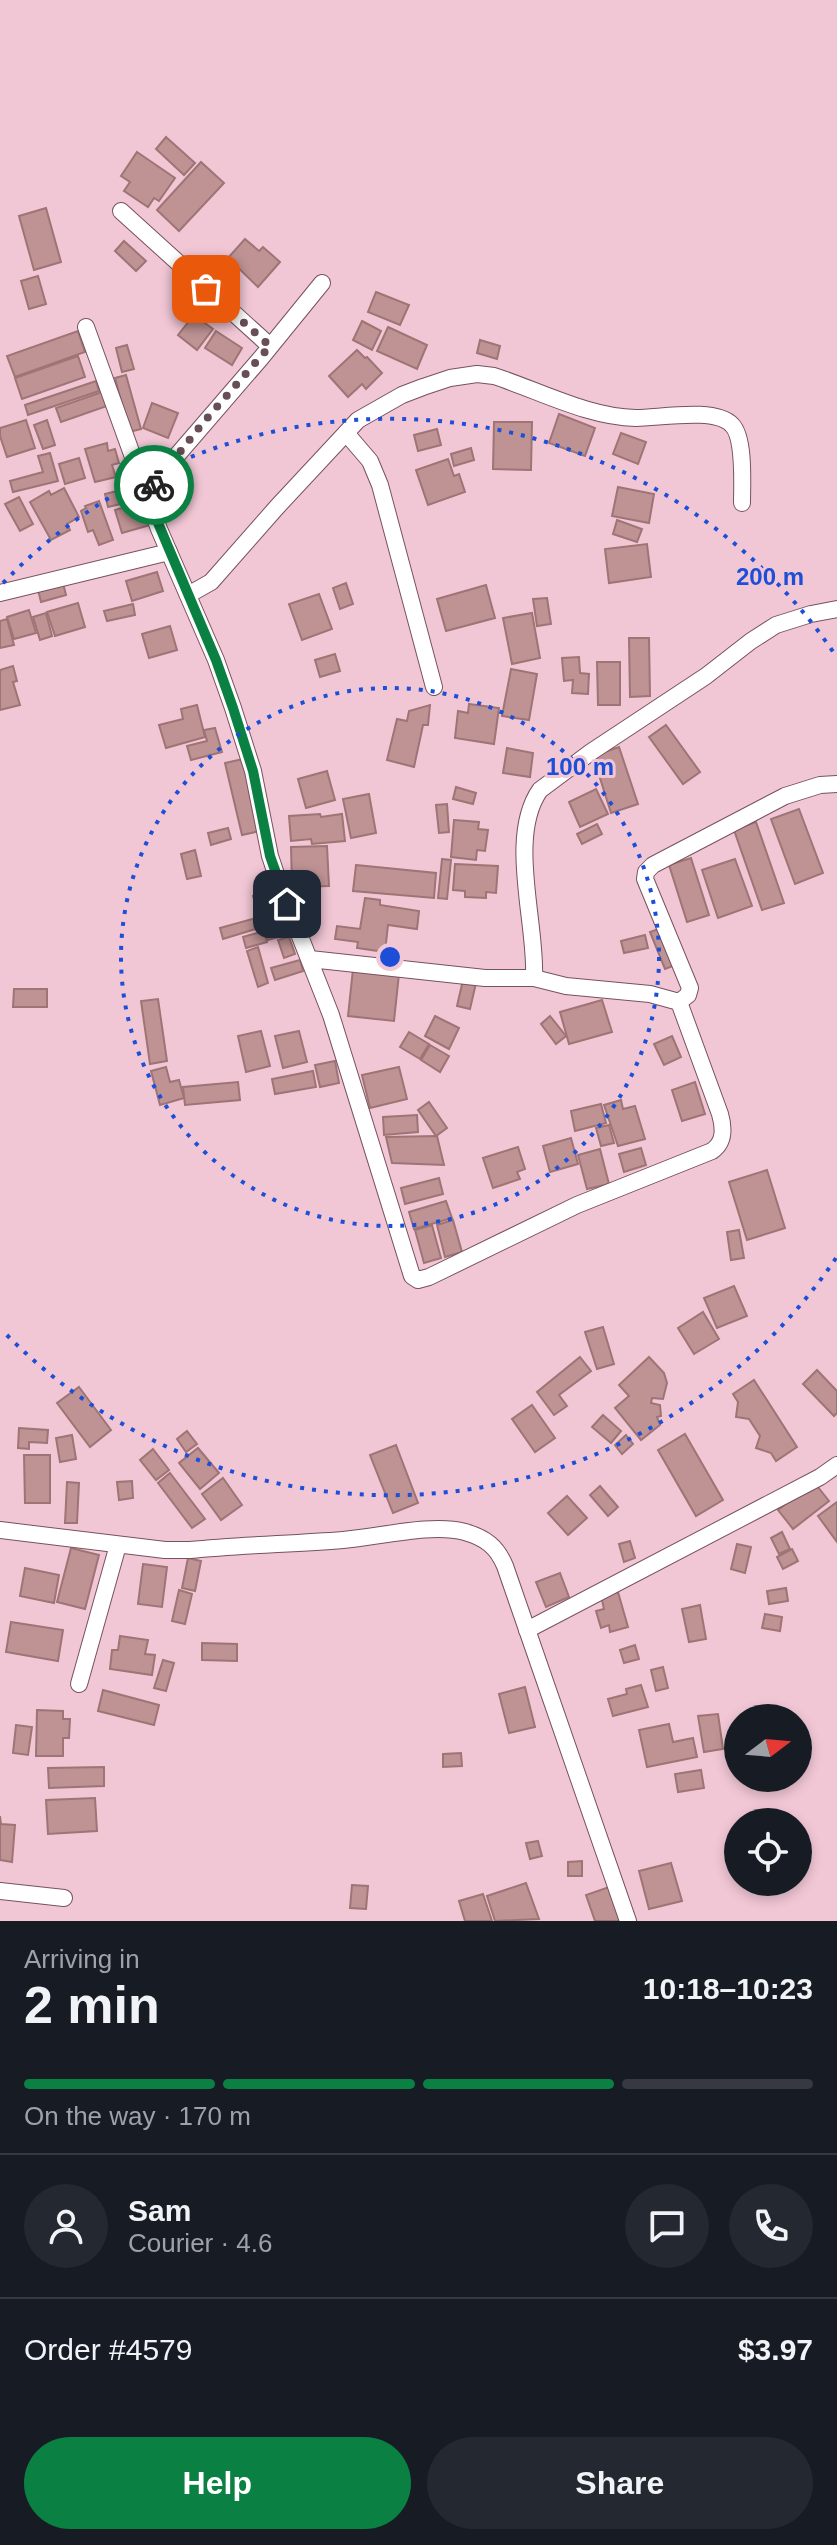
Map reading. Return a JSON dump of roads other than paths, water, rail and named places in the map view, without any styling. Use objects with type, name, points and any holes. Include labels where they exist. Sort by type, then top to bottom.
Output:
[{"type":"street","points":[[121,211],[270,346]]},
{"type":"street","points":[[147,497],[173,460],[322,283]]},
{"type":"street","points":[[86,327],[147,497],[233,708],[253,771],[270,856],[340,1042],[412,1276],[418,1280],[429,1277],[577,1205],[717,1147],[723,1135],[720,1114],[679,1002]]},
{"type":"street","points":[[188,595],[211,582],[358,420],[423,387],[450,378],[477,374],[494,376],[604,414],[631,418],[713,416],[727,421],[735,427],[739,439],[742,503]]},
{"type":"street","points":[[346,433],[370,461],[380,485],[434,687]]},
{"type":"street","points":[[0,593],[169,552]]},
{"type":"street","points":[[534,978],[534,950],[524,864],[530,814],[540,790],[776,625],[837,609]]},
{"type":"street","points":[[679,1002],[688,995],[690,988],[645,879],[646,872],[653,865],[785,796],[820,785],[837,784]]},
{"type":"street","points":[[310,959],[485,978],[534,978],[566,986],[650,994],[679,1002]]},
{"type":"street","points":[[527,1630],[820,1477],[837,1465]]},
{"type":"street","points":[[0,1530],[118,1545],[190,1550],[343,1540],[434,1530],[463,1531],[483,1539],[499,1552],[628,1921]]},
{"type":"street","points":[[79,1684],[118,1545]]},
{"type":"street","points":[[0,1891],[64,1898]]}]
